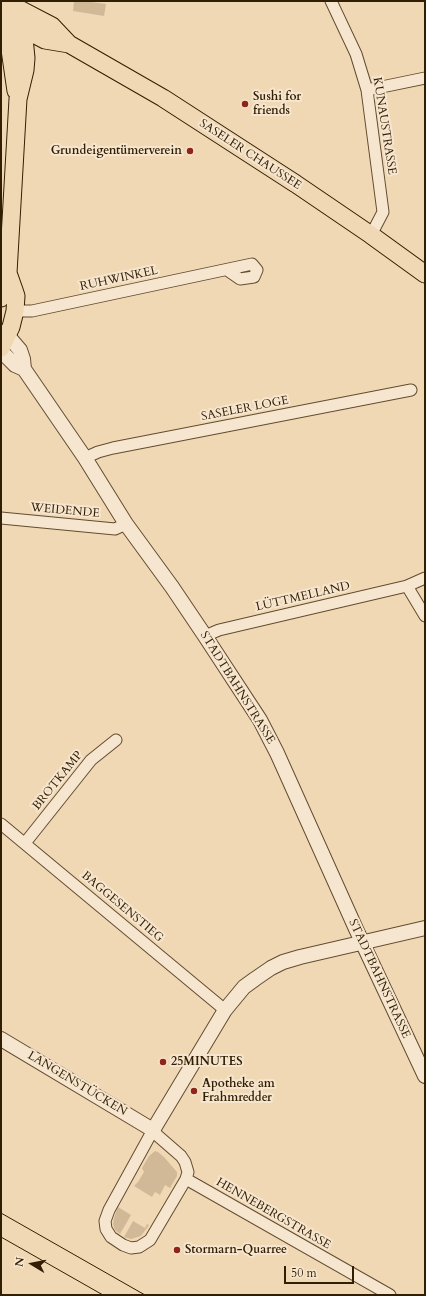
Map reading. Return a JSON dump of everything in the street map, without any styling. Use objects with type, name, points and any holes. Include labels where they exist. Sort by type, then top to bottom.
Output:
[{"type":"main road","name":"STADTBAHNSTRASSE","points":[[4,1],[3,18],[18,99]]},
{"type":"main road","name":"SASELER CHAUSSEE","points":[[4,1],[52,26],[69,44],[162,98],[300,187],[425,274]]},
{"type":"main road","name":"SASELER CHAUSSEE","points":[[3,18],[45,40],[69,44]]},
{"type":"main road","name":"STADTBAHNSTRASSE","points":[[3,342],[15,312],[16,296],[8,273],[6,226],[18,99],[26,58],[23,28]]},
{"type":"main road","name":"STADTBAHNSTRASSE","points":[[1,298],[8,273]]},
{"type":"street","name":"KUNAUSTRASSE","points":[[331,1],[356,54],[367,90],[383,212],[371,235]]},
{"type":"street","points":[[367,90],[425,78]]},
{"type":"street","name":"RUHWINKEL","points":[[15,312],[32,311],[227,270]]},
{"type":"street","name":"STADTBAHNSTRASSE","points":[[3,342],[20,350],[24,370],[85,458],[126,524],[172,587],[260,720],[277,753],[362,942],[425,1076]]},
{"type":"street","name":"SASELER LOGE","points":[[85,458],[98,452],[113,448],[411,390]]},
{"type":"street","name":"WEIDENDE","points":[[1,518],[115,529],[126,524]]},
{"type":"street","name":"LÜTTMELLAND","points":[[205,636],[219,630],[407,586],[425,578]]},
{"type":"street","points":[[407,586],[425,616]]},
{"type":"street","name":"BROTKAMP","points":[[25,843],[91,760],[116,740]]},
{"type":"street","name":"BAGGESENSTIEG","points":[[1,824],[225,1010]]},
{"type":"street","points":[[153,1130],[181,1156],[188,1172],[186,1179],[150,1240],[135,1248],[128,1247],[115,1240],[108,1233],[105,1225],[106,1216],[153,1130],[225,1010],[244,987],[271,968],[283,962],[425,928]]},
{"type":"street","name":"LANGENSTÜCKEN","points":[[1,1039],[153,1130]]},
{"type":"street","name":"HENNEBERGSTRASSE","points":[[186,1179],[390,1295]]},
{"type":"shaded area","points":[[74,1],[106,4],[104,16],[73,11]]},
{"type":"shaded area","points":[[155,1151],[164,1157],[177,1172],[177,1176],[170,1188],[165,1185],[160,1195],[155,1192],[152,1197],[134,1186],[144,1172],[142,1168],[149,1156]]},
{"type":"shaded area","points":[[118,1207],[131,1215],[120,1234],[115,1230],[113,1224]]},
{"type":"shaded area","points":[[133,1221],[145,1228],[147,1224],[149,1225],[141,1236],[131,1239],[124,1237]]},
{"type":"tram line","points":[[1,1213],[145,1295]]},
{"type":"tram line","points":[[1,1237],[103,1295]]},
{"type":"place","name":"Sushi for friends","points":[[245,104]]},
{"type":"place","name":"Grundeigentümerverein","points":[[190,151]]},
{"type":"place","name":"25MINUTES","points":[[163,1062]]},
{"type":"place","name":"Apotheke am Frahmredder","points":[[194,1091]]},
{"type":"place","name":"Stormarn-Quarree","points":[[177,1250]]}]
